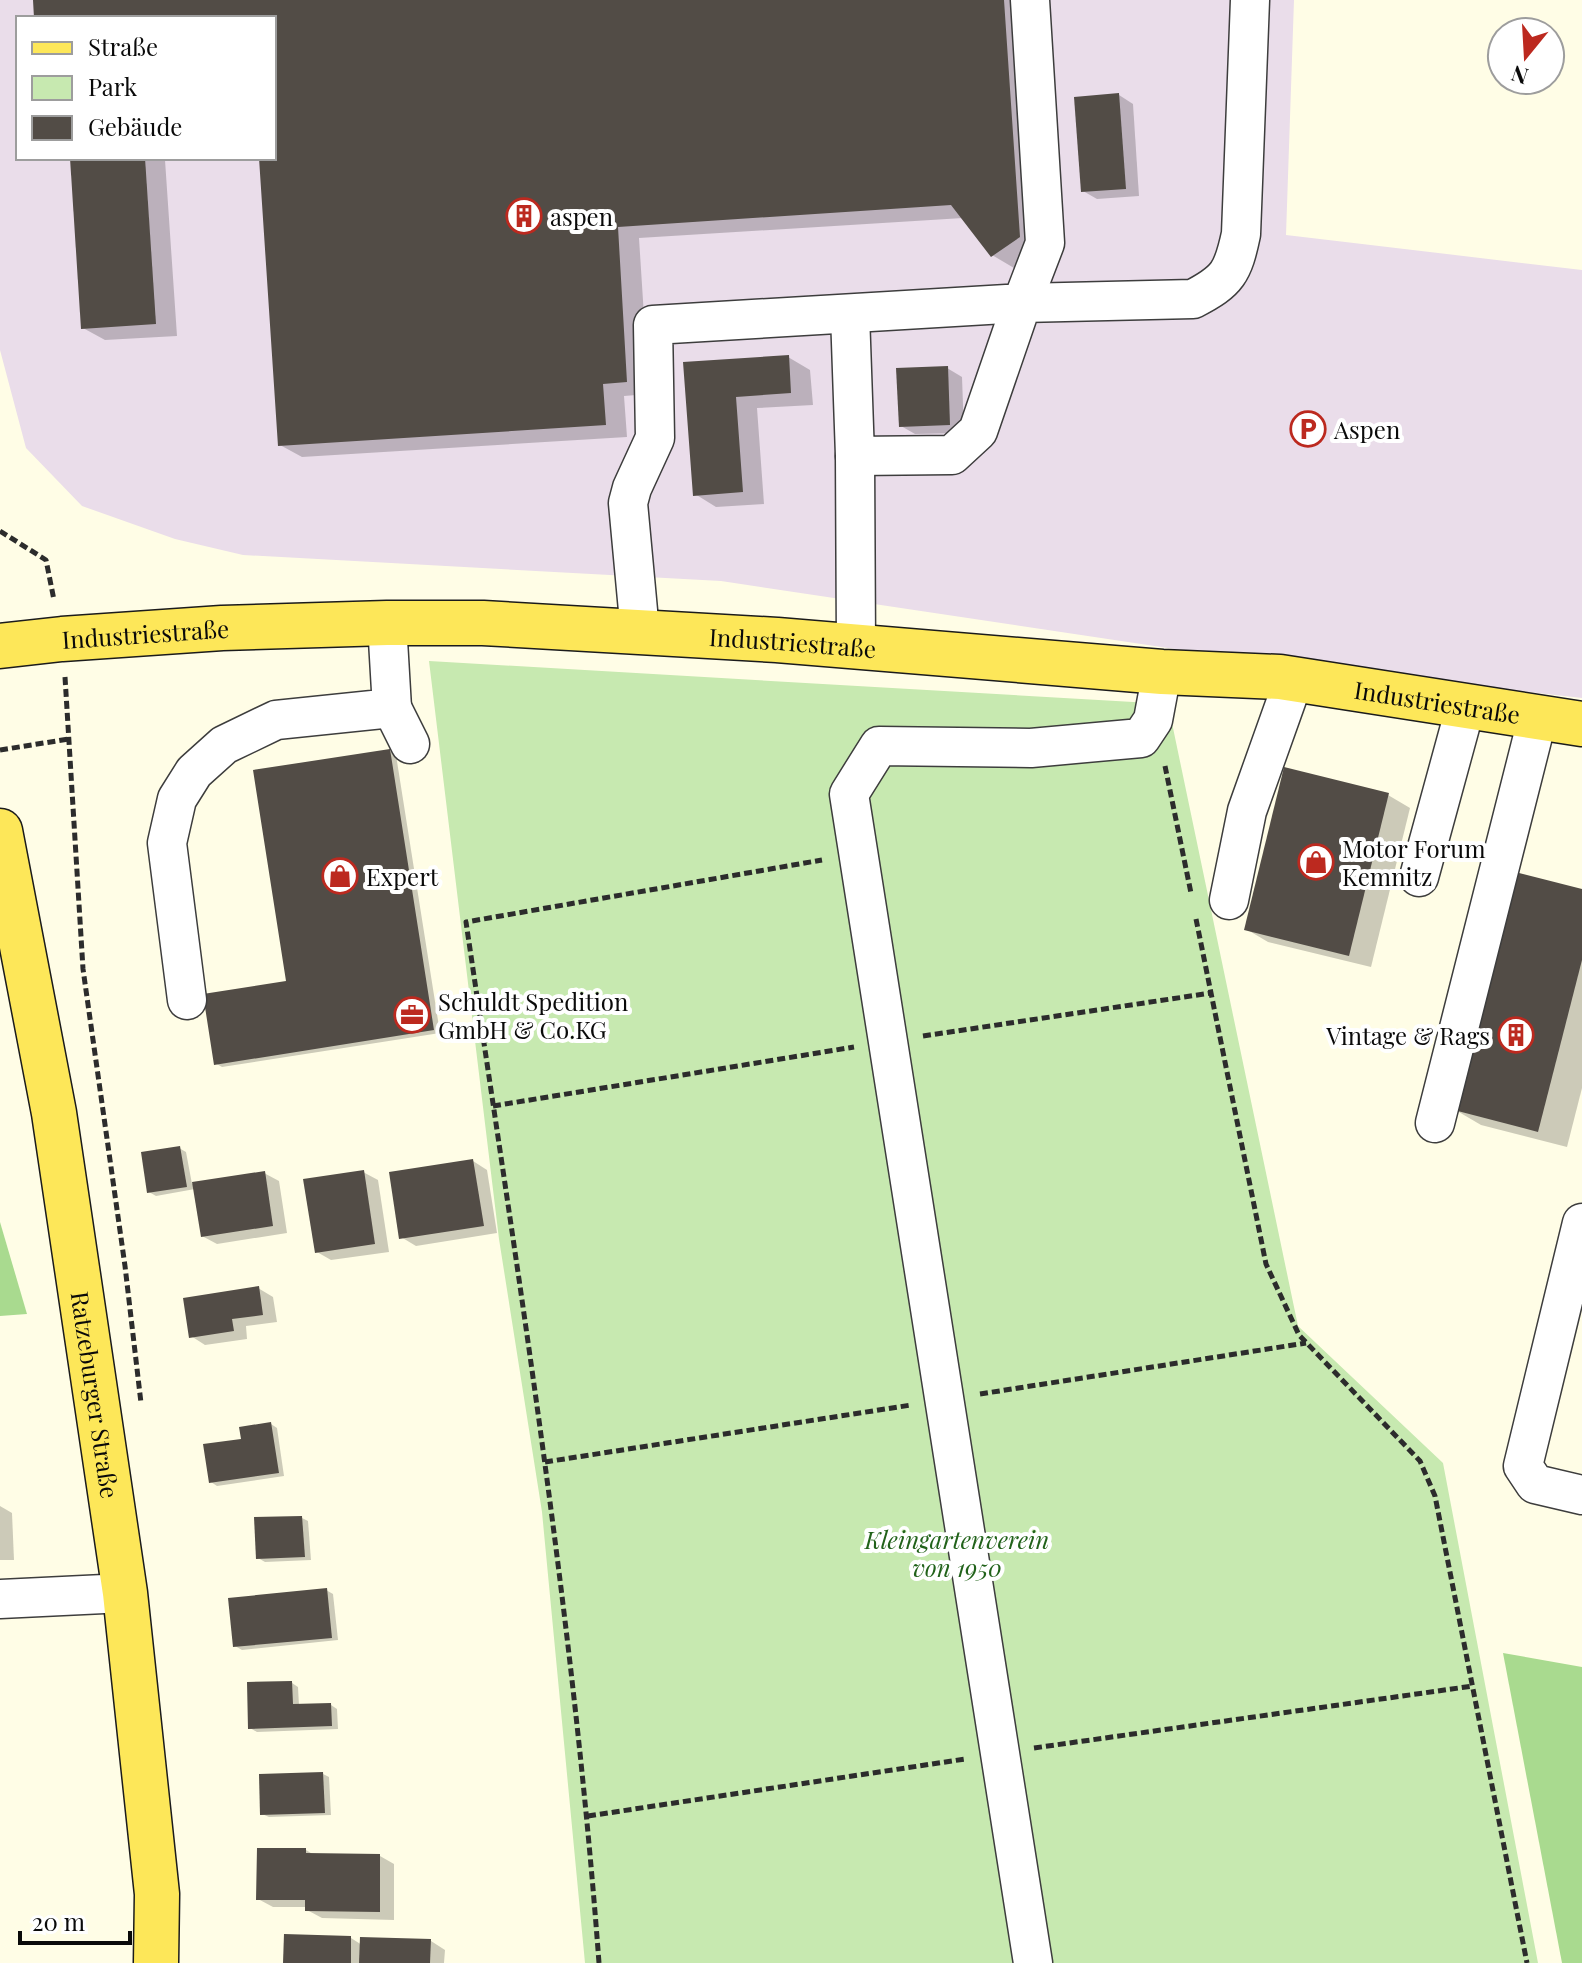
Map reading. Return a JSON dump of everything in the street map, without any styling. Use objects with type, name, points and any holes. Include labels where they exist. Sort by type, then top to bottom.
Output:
[{"type":"main road","name":"Industriestraße","points":[[0,646],[222,628],[483,623],[856,646],[1162,672],[1294,679],[1582,724]]},
{"type":"main road","name":"Ratzeburger Straße","points":[[0,831],[54,1113],[125,1593],[157,1894],[156,1963]]},
{"type":"street","points":[[855,456],[952,455],[978,431],[1045,243],[1030,0]]},
{"type":"street","points":[[640,632],[628,503],[655,438],[653,325],[1022,303],[1193,299],[1219,286],[1235,263],[1241,234],[1250,0]]},
{"type":"street","points":[[850,314],[855,456],[856,646]]},
{"type":"street","points":[[387,623],[392,708],[410,744]]},
{"type":"street","points":[[1033,1963],[849,794],[879,746],[1031,748],[1141,738],[1153,720],[1162,672]]},
{"type":"street","points":[[1211,901],[1294,679]]},
{"type":"street","points":[[1419,877],[1466,705]]},
{"type":"street","points":[[187,1000],[167,843],[177,799],[194,772],[224,745],[276,720],[392,708]]},
{"type":"street","points":[[1435,1123],[1538,716]]},
{"type":"street","points":[[1582,1223],[1523,1466],[1535,1484],[1582,1495]]},
{"type":"street","points":[[0,1599],[125,1593]]},
{"type":"path","points":[[0,531],[46,560],[62,639],[83,969],[125,1266],[141,1405]]},
{"type":"path","points":[[1146,730],[1164,763],[1211,901]]},
{"type":"path","points":[[0,750],[69,739]]},
{"type":"path","points":[[599,1963],[589,1826],[557,1549],[466,922],[859,854]]},
{"type":"path","points":[[1196,916],[1266,1264],[1299,1335],[1420,1461],[1435,1496],[1527,1963]]},
{"type":"shaded area","points":[[0,0],[1294,0],[1286,235],[1582,270],[1582,698],[1268,663],[721,581],[243,555],[175,539],[82,506],[26,448],[0,350]]},
{"type":"green space","name":"Kleingartenverein von 1950","points":[[429,661],[1168,704],[1298,1326],[1443,1463],[1538,1963],[585,1963],[542,1512],[499,1239]]},
{"type":"green space","points":[[0,1222],[27,1314],[0,1316]]},
{"type":"green space","points":[[1503,1653],[1582,1667],[1582,1963],[1562,1963]]},
{"type":"building","name":"aspen","points":[[33,0],[1004,0],[1020,237],[991,257],[951,205],[618,227],[627,382],[603,384],[606,425],[278,446],[259,160],[276,160],[276,16],[34,16]]},
{"type":"building","points":[[1119,93],[1126,189],[1081,192],[1074,97]]},
{"type":"building","points":[[70,160],[145,160],[156,324],[81,329]]},
{"type":"building","points":[[789,355],[791,393],[736,397],[743,492],[693,496],[683,362]]},
{"type":"building","points":[[948,366],[950,425],[899,427],[896,368]]},
{"type":"building","name":"Expert","points":[[390,749],[434,1030],[214,1065],[203,994],[286,981],[253,770]]},
{"type":"building","name":"Motor Forum Kemnitz","points":[[1284,767],[1389,793],[1349,956],[1244,930]]},
{"type":"building","name":"Vintage & Rags","points":[[1511,871],[1582,889],[1582,960],[1538,1132],[1450,1109]]},
{"type":"building","points":[[180,1146],[187,1187],[147,1193],[141,1152]]},
{"type":"building","points":[[473,1159],[484,1226],[399,1239],[389,1172]]},
{"type":"building","points":[[364,1170],[375,1244],[315,1253],[303,1179]]},
{"type":"building","points":[[265,1171],[273,1226],[201,1237],[192,1182]]},
{"type":"building","points":[[259,1286],[263,1315],[232,1319],[234,1331],[189,1338],[183,1298]]},
{"type":"building","points":[[271,1422],[279,1473],[209,1483],[203,1444],[241,1439],[239,1427]]},
{"type":"building","points":[[302,1516],[305,1557],[256,1559],[254,1517]]},
{"type":"building","points":[[327,1588],[332,1638],[233,1647],[228,1598]]},
{"type":"building","points":[[292,1681],[293,1704],[331,1703],[332,1726],[248,1729],[247,1682]]},
{"type":"building","points":[[323,1772],[325,1813],[260,1815],[259,1774]]},
{"type":"building","points":[[257,1848],[306,1848],[306,1853],[380,1854],[380,1912],[305,1911],[305,1900],[256,1900]]},
{"type":"building","points":[[284,1934],[351,1936],[351,1963],[283,1963]]},
{"type":"building","points":[[360,1937],[431,1939],[430,1963],[359,1963]]},
{"type":"place","name":"aspen","points":[[524,216]]},
{"type":"place","name":"Aspen","points":[[1308,429]]},
{"type":"place","name":"Motor Forum Kemnitz","points":[[1316,862]]},
{"type":"place","name":"Expert","points":[[340,876]]},
{"type":"place","name":"Schuldt Spedition GmbH & Co.KG","points":[[412,1015]]},
{"type":"place","name":"Vintage & Rags","points":[[1516,1035]]}]
